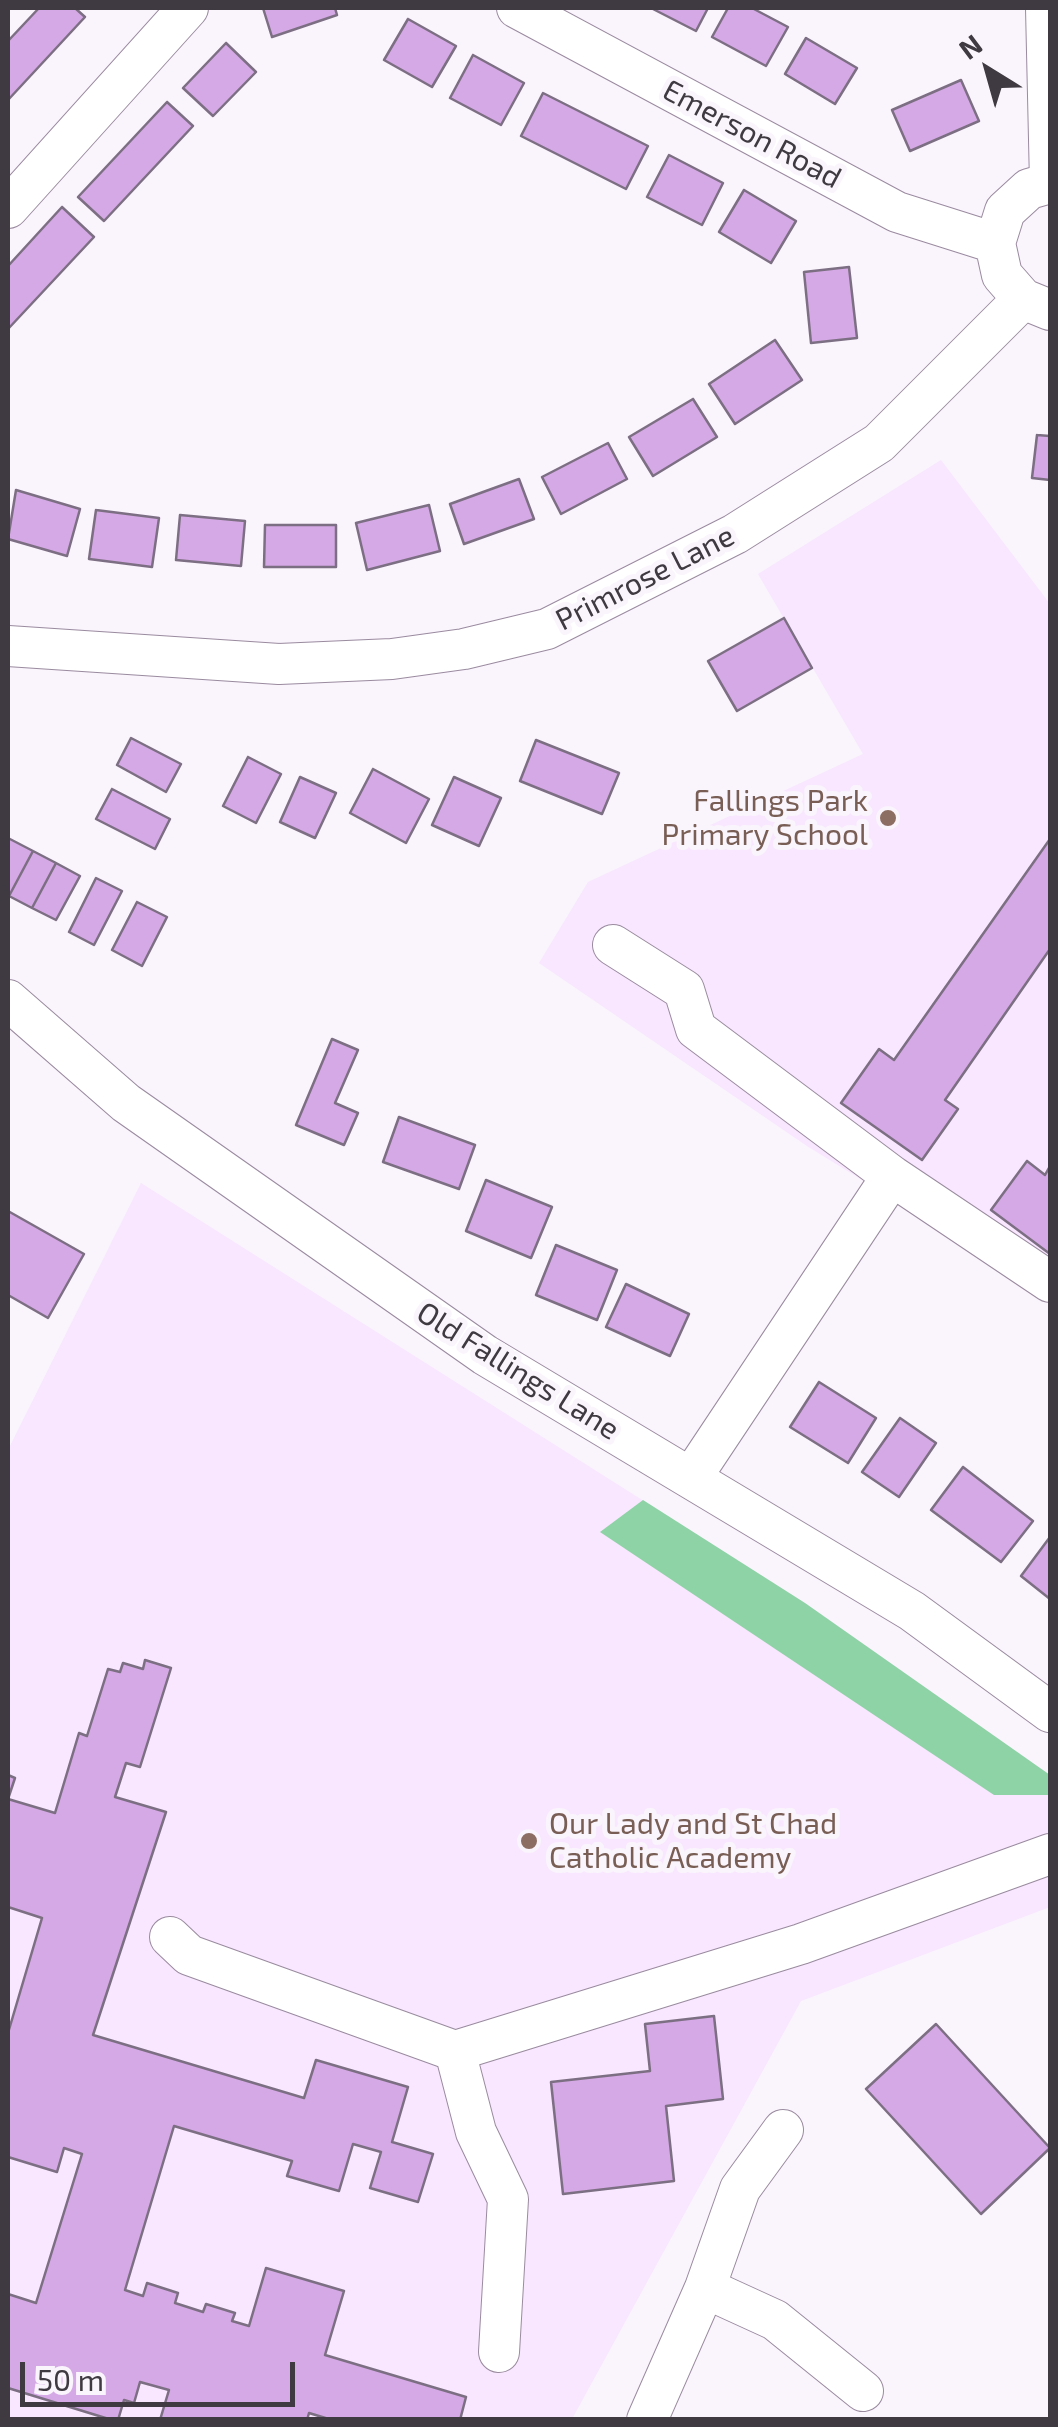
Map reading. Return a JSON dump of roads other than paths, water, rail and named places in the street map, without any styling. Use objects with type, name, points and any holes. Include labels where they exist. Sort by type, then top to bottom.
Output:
[{"type":"street","points":[[8,208],[188,8]]},
{"type":"street","name":"Emerson Road","points":[[517,8],[897,212],[995,243]]},
{"type":"street","points":[[1037,305],[1002,275],[995,243],[1005,211],[1028,189],[1050,183],[1046,8]]},
{"type":"street","name":"Primrose Lane","points":[[8,646],[278,664],[392,659],[464,649],[548,628],[736,534],[880,444],[1037,305]]},
{"type":"street","points":[[613,945],[684,990],[696,1029],[892,1176],[1050,1282]]},
{"type":"street","name":"Old Fallings Lane","points":[[8,1000],[126,1104],[485,1355],[912,1612],[1050,1712]]},
{"type":"street","points":[[690,1478],[892,1176]]},
{"type":"street","points":[[170,1937],[189,1954],[455,2050],[801,1944],[1050,1854]]},
{"type":"street","points":[[455,2050],[476,2132],[508,2199],[498,2352]]},
{"type":"street","points":[[647,2420],[750,2172],[783,2130]]},
{"type":"street","points":[[705,2288],[760,2310],[863,2391]]},
{"type":"place","name":"Fallings Park Primary School","points":[[888,818]]},
{"type":"place","name":"Our Lady and St Chad Catholic Academy","points":[[529,1841]]}]
